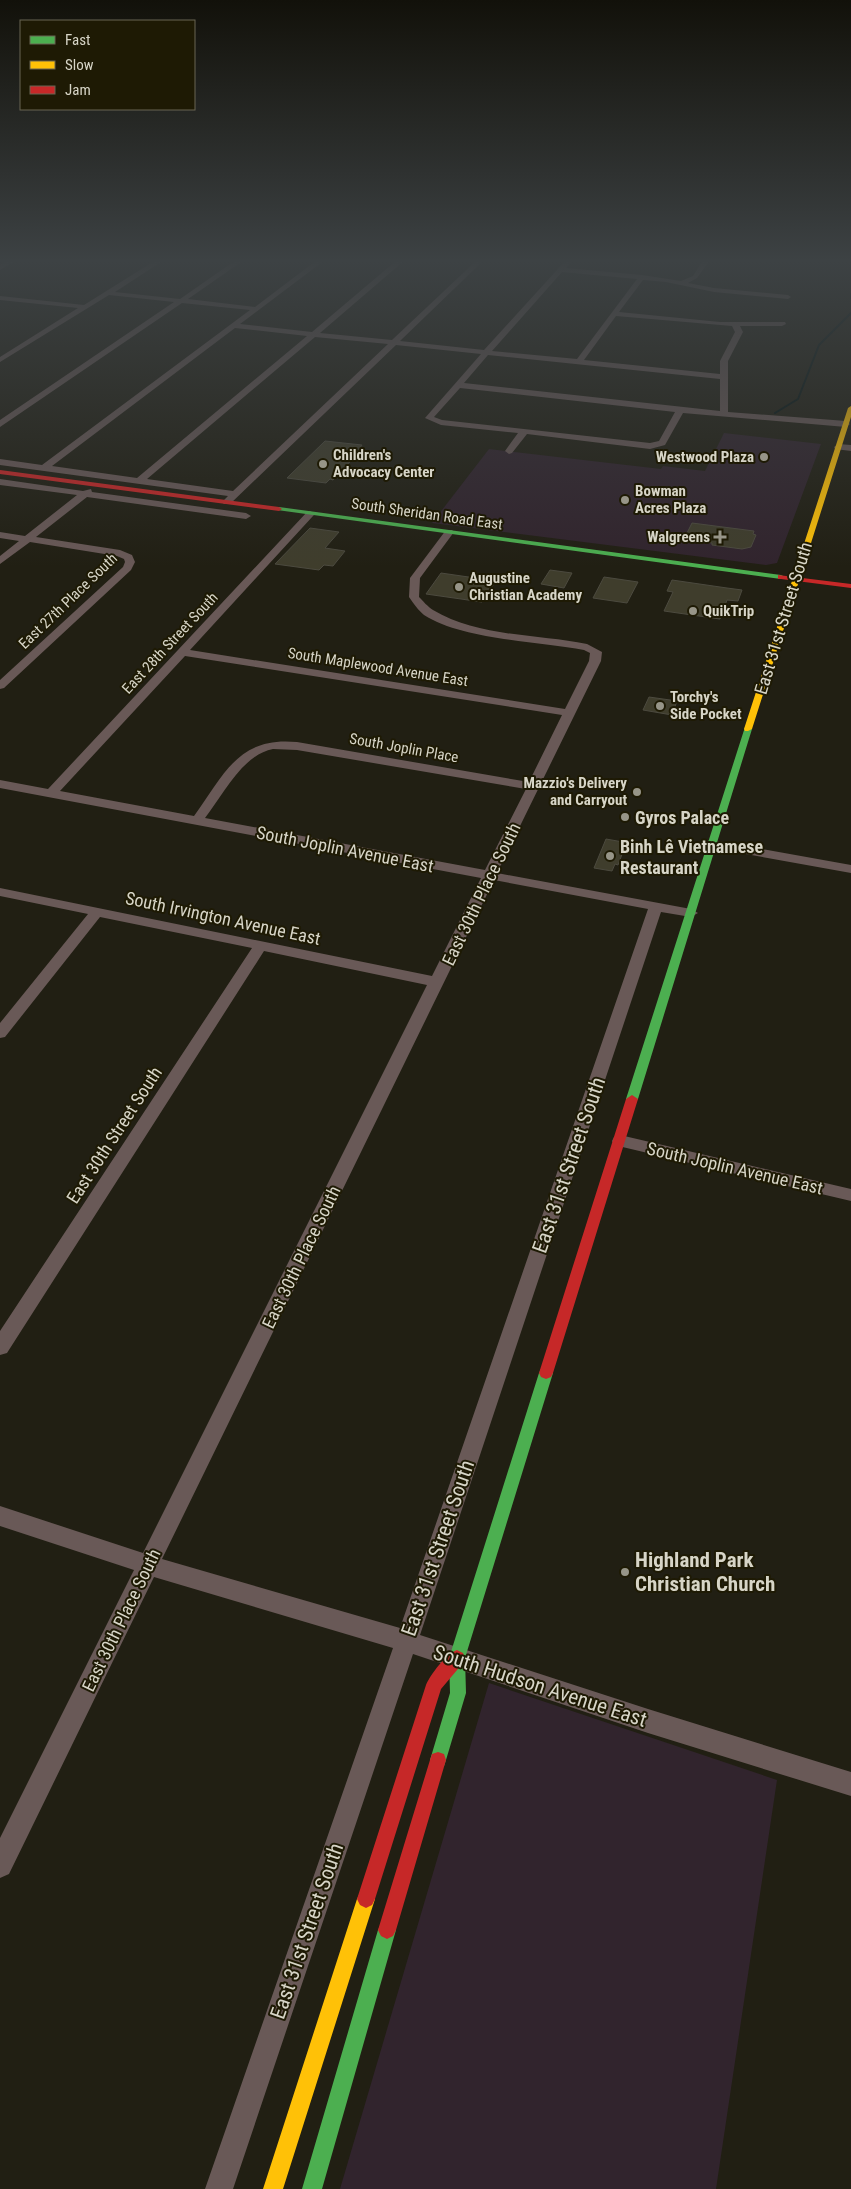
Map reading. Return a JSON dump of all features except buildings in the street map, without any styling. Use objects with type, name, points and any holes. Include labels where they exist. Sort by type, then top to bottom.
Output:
[{"type":"main road","name":"East 31st Street South","points":[[312,2189],[385,1934],[458,1694],[457,1658],[712,844],[851,408]]},
{"type":"main road","name":"South Sheridan Road East","points":[[0,472],[95,485],[232,498],[310,514],[851,586]]},
{"type":"main road","name":"East 31st Street South","points":[[273,2189],[434,1685],[457,1658]]},
{"type":"street","points":[[0,424],[92,362]]},
{"type":"street","points":[[44,468],[186,362]]},
{"type":"street","points":[[139,481],[280,362]]},
{"type":"street","points":[[232,498],[374,362]]},
{"type":"street","points":[[477,362],[430,415],[430,419],[524,432],[655,446],[663,441],[680,410]]},
{"type":"street","points":[[571,362],[724,377]]},
{"type":"street","points":[[724,362],[724,414]]},
{"type":"street","points":[[457,385],[680,410],[846,424]]},
{"type":"street","points":[[509,451],[524,432]]},
{"type":"street","points":[[838,447],[851,448]]},
{"type":"street","name":"South Sheridan Road East","points":[[0,462],[139,481],[232,498]]},
{"type":"street","points":[[0,482],[246,516]]},
{"type":"street","points":[[0,561],[95,485]]},
{"type":"street","name":"East 28th Street South","points":[[51,794],[310,514]]},
{"type":"street","points":[[416,603],[412,595],[415,578],[449,532]]},
{"type":"street","points":[[0,535],[28,538]]},
{"type":"street","name":"East 27th Place South","points":[[0,686],[127,568],[130,562],[128,557],[110,551],[28,538]]},
{"type":"street","name":"East 30th Place South","points":[[0,1865],[596,661],[596,652],[579,644],[452,624],[434,617],[416,603]]},
{"type":"street","name":"South Maplewood Avenue East","points":[[182,652],[570,713]]},
{"type":"street","name":"South Joplin Place","points":[[197,821],[245,758],[269,746],[297,746],[533,786]]},
{"type":"street","name":"South Joplin Avenue East","points":[[0,784],[691,913]]},
{"type":"street","points":[[712,844],[851,869]]},
{"type":"street","name":"South Irvington Avenue East","points":[[0,892],[438,982]]},
{"type":"street","name":"East 31st Street South","points":[[219,2189],[656,907]]},
{"type":"street","points":[[0,1033],[97,912]]},
{"type":"street","name":"East 30th Street South","points":[[0,1347],[261,945]]},
{"type":"street","name":"South Joplin Avenue East","points":[[620,1141],[851,1195]]},
{"type":"street","name":"South Hudson Avenue East","points":[[0,1516],[148,1565],[406,1641],[648,1721],[851,1784]]},
{"type":"shaded area","name":"Bowman Acres Plaza","points":[[724,433],[821,444],[777,563],[766,565],[432,523],[489,449],[661,469],[663,466],[705,471]]},
{"type":"shaded area","points":[[489,1683],[777,1780],[716,2189],[340,2189]]},
{"type":"waterway","points":[[775,413],[798,399],[812,362]]},
{"type":"traffic: fast","points":[[279,509],[781,577]]},
{"type":"traffic: fast","points":[[632,1099],[748,729]]},
{"type":"traffic: fast","points":[[438,1760],[458,1693],[457,1658],[546,1373]]},
{"type":"traffic: fast","points":[[312,2189],[387,1930]]},
{"type":"traffic: slow","points":[[748,729],[851,408]]},
{"type":"traffic: slow","points":[[273,2189],[366,1899]]},
{"type":"traffic: jam","points":[[0,472],[279,509]]},
{"type":"traffic: jam","points":[[781,577],[851,586]]},
{"type":"traffic: jam","points":[[546,1373],[632,1099]]},
{"type":"traffic: jam","points":[[366,1899],[434,1685],[457,1658]]},
{"type":"traffic: jam","points":[[387,1930],[438,1760]]},
{"type":"place","name":"Westwood Plaza","points":[[764,457]]},
{"type":"place","name":"Children's Advocacy Center","points":[[323,464]]},
{"type":"place","name":"Bowman Acres Plaza","points":[[625,500]]},
{"type":"place","name":"Walgreens","points":[[720,537]]},
{"type":"place","name":"Augustine Christian Academy","points":[[459,587]]},
{"type":"place","name":"QuikTrip","points":[[693,611]]},
{"type":"place","name":"Torchy's Side Pocket","points":[[660,706]]},
{"type":"place","name":"Mazzio's Delivery and Carryout","points":[[637,792]]},
{"type":"place","name":"Gyros Palace","points":[[625,817]]},
{"type":"place","name":"Binh Lê Vietnamese Restaurant","points":[[610,856]]},
{"type":"place","name":"Highland Park Christian Church","points":[[625,1572]]}]
